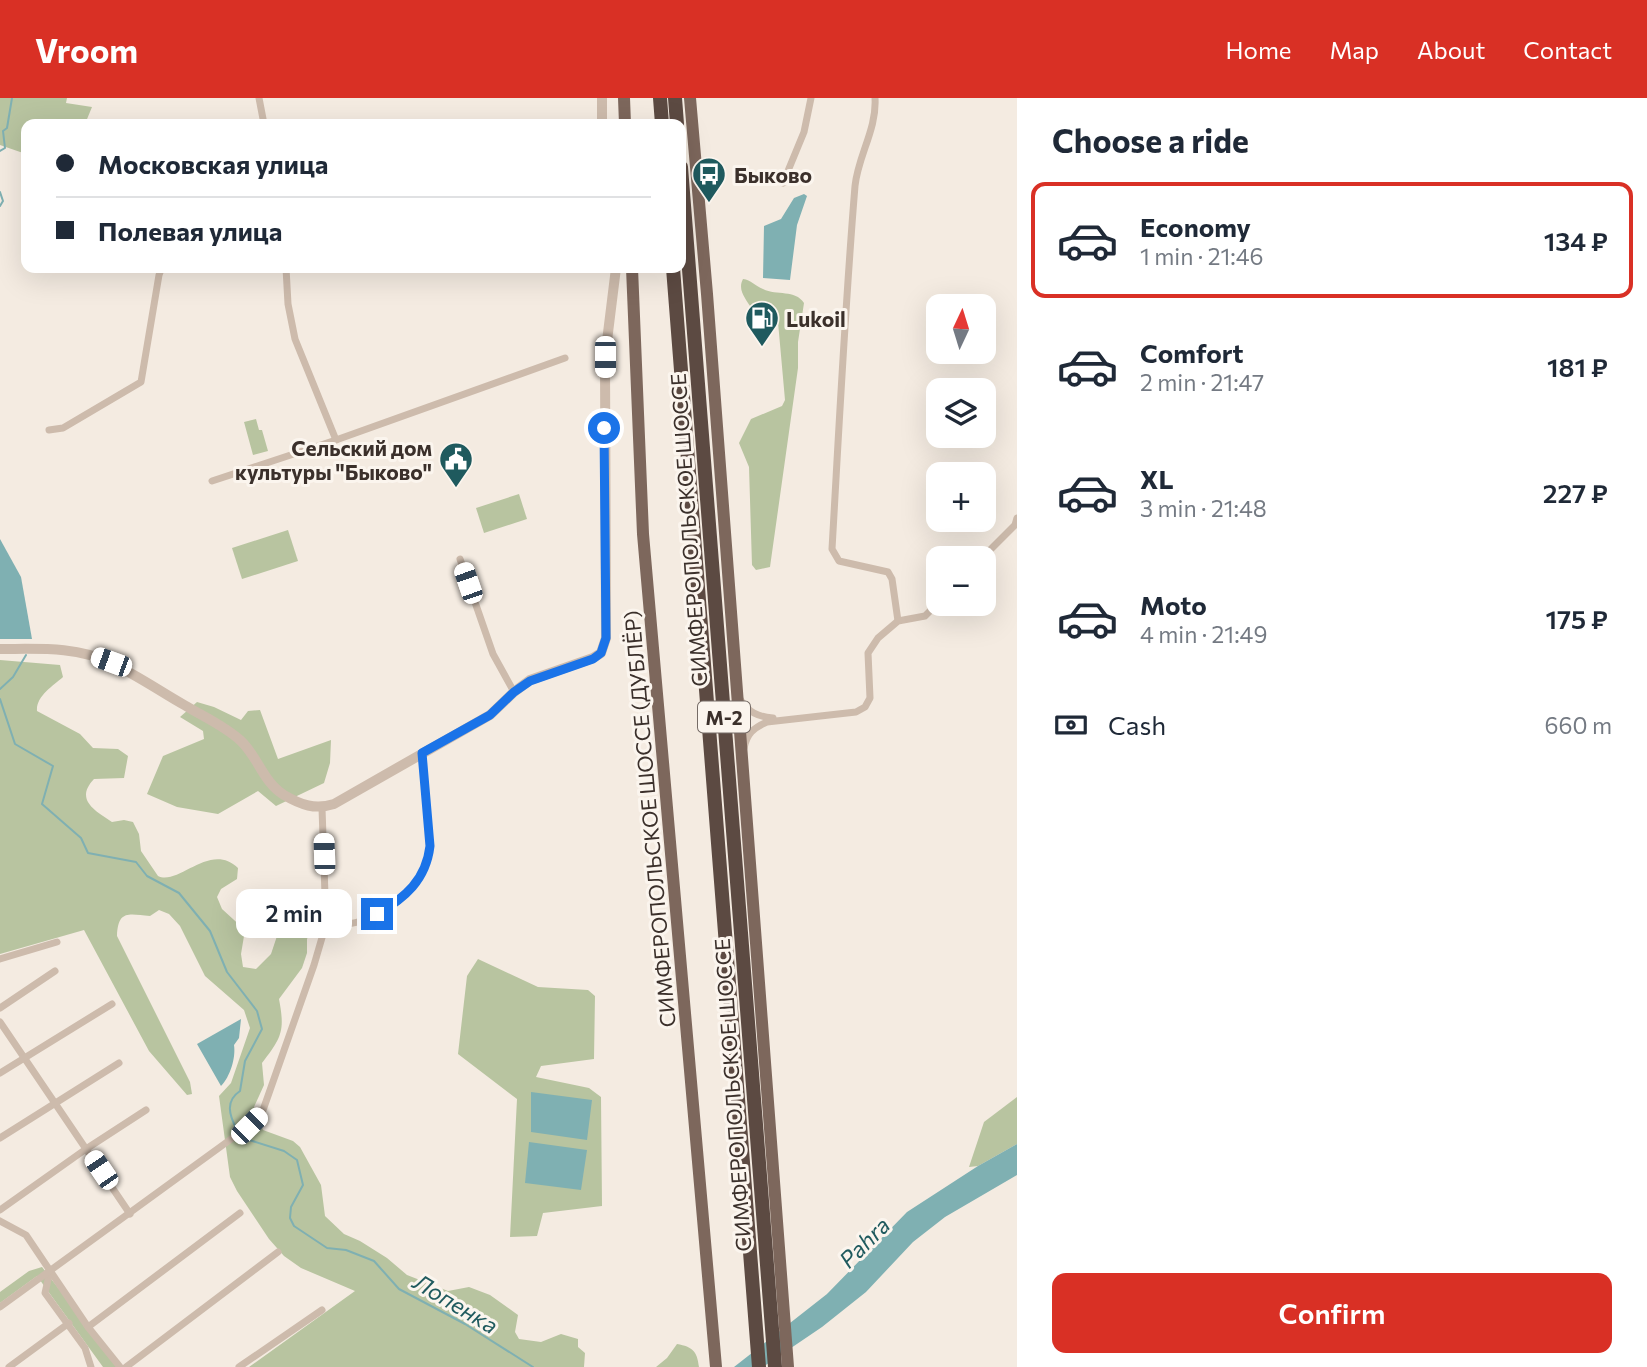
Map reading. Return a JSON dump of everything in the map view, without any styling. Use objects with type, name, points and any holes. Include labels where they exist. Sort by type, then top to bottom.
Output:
[{"type":"highway","points":[[660,98],[662,119]]},
{"type":"highway","points":[[675,98],[677,119]]},
{"type":"highway","name":"СИМФЕРОПОЛЬСКОЕ ШОССЕ","points":[[686,231],[775,1367]]},
{"type":"highway","name":"СИМФЕРОПОЛЬСКОЕ ШОССЕ","points":[[673,273],[759,1367]]},
{"type":"main road","points":[[624,98],[625,119]]},
{"type":"main road","points":[[690,98],[788,1367]]},
{"type":"main road","name":"СИМФЕРОПОЛЬСКОЕ ШОССЕ (ДУБЛЁР)","points":[[632,273],[643,534],[716,1367]]},
{"type":"street","points":[[259,98],[263,119]]},
{"type":"street","points":[[602,98],[602,119]]},
{"type":"street","points":[[783,183],[804,132],[811,98]]},
{"type":"street","points":[[875,98],[870,136],[856,181],[836,448],[832,549],[839,561],[888,572],[892,579],[898,621]]},
{"type":"street","points":[[49,430],[63,428],[141,382],[160,273]]},
{"type":"street","points":[[286,273],[288,304],[295,340],[336,440]]},
{"type":"street","points":[[0,649],[50,648],[74,651],[111,662],[231,733],[249,750],[270,783],[280,793],[310,807],[322,808],[490,715],[530,681],[593,659],[605,646],[605,357],[616,273]]},
{"type":"street","points":[[212,481],[565,358]]},
{"type":"street","points":[[994,546],[1015,526],[1017,518]]},
{"type":"street","points":[[460,559],[493,654],[514,692]]},
{"type":"street","points":[[742,763],[748,734],[756,727],[780,719],[856,712],[864,707],[870,698],[868,653],[878,638],[898,621],[926,615]]},
{"type":"street","points":[[735,686],[747,710],[756,715],[780,719]]},
{"type":"street","points":[[326,924],[348,924],[377,914],[406,896],[423,872],[430,846],[422,753]]},
{"type":"street","points":[[0,1307],[249,1126],[262,1113],[326,924],[322,808]]},
{"type":"street","points":[[0,959],[57,942]]},
{"type":"street","points":[[0,1008],[55,971]]},
{"type":"street","points":[[0,1073],[112,1004]]},
{"type":"street","points":[[0,1022],[130,1214]]},
{"type":"street","points":[[0,1138],[119,1063]]},
{"type":"street","points":[[0,1210],[146,1110]]},
{"type":"street","points":[[88,1327],[240,1213]]},
{"type":"street","points":[[0,1221],[26,1235],[88,1327],[120,1367]]},
{"type":"street","points":[[126,1367],[278,1252]]},
{"type":"street","points":[[50,1271],[45,1293],[85,1348],[91,1367]]},
{"type":"street","points":[[239,1367],[321,1310]]},
{"type":"street","points":[[9,1367],[69,1323]]},
{"type":"green space","points":[[0,98],[67,98],[66,103],[92,107],[87,119],[21,119],[21,152],[0,145]]},
{"type":"green space","points":[[743,279],[768,291],[791,294],[804,303],[798,342],[798,368],[770,567],[756,570],[752,565],[749,467],[739,443],[751,419],[782,406],[785,400],[778,322],[765,321],[759,309],[752,309],[742,291]]},
{"type":"green space","points":[[256,419],[268,451],[253,455],[244,422]]},
{"type":"green space","points":[[519,494],[527,519],[484,533],[476,508]]},
{"type":"green space","points":[[288,530],[298,561],[242,579],[232,548]]},
{"type":"green space","points":[[0,660],[60,665],[63,677],[42,696],[37,711],[80,734],[93,748],[118,749],[128,756],[124,778],[94,779],[88,786],[87,799],[94,809],[112,822],[133,822],[139,834],[141,851],[158,876],[175,875],[217,859],[227,861],[238,868],[237,879],[221,889],[217,897],[222,909],[245,930],[241,954],[243,967],[256,969],[271,954],[284,915],[291,905],[299,906],[313,917],[314,925],[307,939],[307,953],[302,968],[279,999],[282,1026],[278,1040],[262,1063],[264,1085],[254,1107],[263,1130],[293,1141],[300,1147],[321,1185],[325,1216],[344,1234],[387,1258],[407,1275],[448,1291],[469,1287],[490,1295],[518,1315],[515,1332],[519,1339],[541,1342],[561,1334],[578,1339],[578,1347],[585,1353],[584,1367],[249,1367],[355,1291],[301,1268],[284,1256],[269,1239],[230,1177],[219,1096],[231,1083],[250,1028],[244,1010],[205,976],[180,926],[169,914],[159,910],[150,916],[126,916],[119,922],[117,936],[190,1082],[192,1094],[187,1095],[149,1051],[84,930],[0,954]]},
{"type":"green space","points":[[197,702],[241,720],[248,711],[260,710],[278,759],[331,740],[330,763],[324,783],[276,806],[258,791],[218,814],[177,807],[147,794],[163,756],[204,739],[203,731],[180,717]]},
{"type":"green space","points":[[478,959],[538,987],[588,990],[595,996],[594,1059],[541,1066],[536,1077],[589,1088],[601,1097],[602,1206],[543,1213],[537,1236],[510,1237],[517,1099],[458,1054],[467,976]]},
{"type":"green space","points":[[1017,1097],[1017,1144],[978,1166],[969,1167],[984,1122]]},
{"type":"green space","points":[[42,1267],[119,1367],[103,1367],[37,1276],[0,1303],[0,1292],[29,1271]]},
{"type":"green space","points":[[677,1344],[693,1351],[699,1367],[656,1367]]},
{"type":"water","points":[[804,194],[807,196],[797,225],[790,280],[763,278],[764,226],[781,219],[794,198]]},
{"type":"water","points":[[0,539],[21,577],[32,639],[0,639]]},
{"type":"water","points":[[241,1019],[232,1067],[221,1086],[197,1044]]},
{"type":"water","points":[[531,1092],[592,1100],[587,1140],[531,1132]]},
{"type":"water","points":[[529,1142],[587,1150],[581,1190],[525,1183]]},
{"type":"water","points":[[1017,1144],[1017,1175],[945,1217],[913,1242],[866,1292],[822,1327],[763,1367],[734,1367],[827,1294],[907,1212]]},
{"type":"waterway","name":"Лопенка","points":[[0,151],[5,148],[3,131],[7,128],[12,98]]},
{"type":"waterway","name":"Лопенка","points":[[0,192],[3,201],[0,206]]},
{"type":"waterway","name":"Лопенка","points":[[0,689],[13,677],[26,655]]},
{"type":"waterway","name":"Лопенка","points":[[0,699],[15,744],[53,766],[42,804],[81,838],[88,853],[136,862],[147,876],[179,893],[210,931],[227,972],[257,1011],[262,1029],[245,1061],[240,1091],[230,1104],[230,1114],[237,1130]]},
{"type":"waterway","name":"Лопенка","points":[[240,1134],[243,1138],[284,1151],[297,1160],[303,1185],[291,1207],[290,1218],[294,1226],[327,1248],[346,1250],[374,1261],[399,1289],[465,1324],[533,1367]]},
{"type":"place","name":"Быково","points":[[709,204]]},
{"type":"place","name":"Lukoil","points":[[762,348]]},
{"type":"place","name":"Сельский дом культуры \"Быково\"","points":[[456,489]]},
{"type":"route","points":[[377,914],[406,896],[428,861],[430,846],[422,753],[490,715],[530,681],[593,659],[605,646],[607,606],[604,428]]},
{"type":"water label","name":"Pahra","points":[[864,1242]]}]
